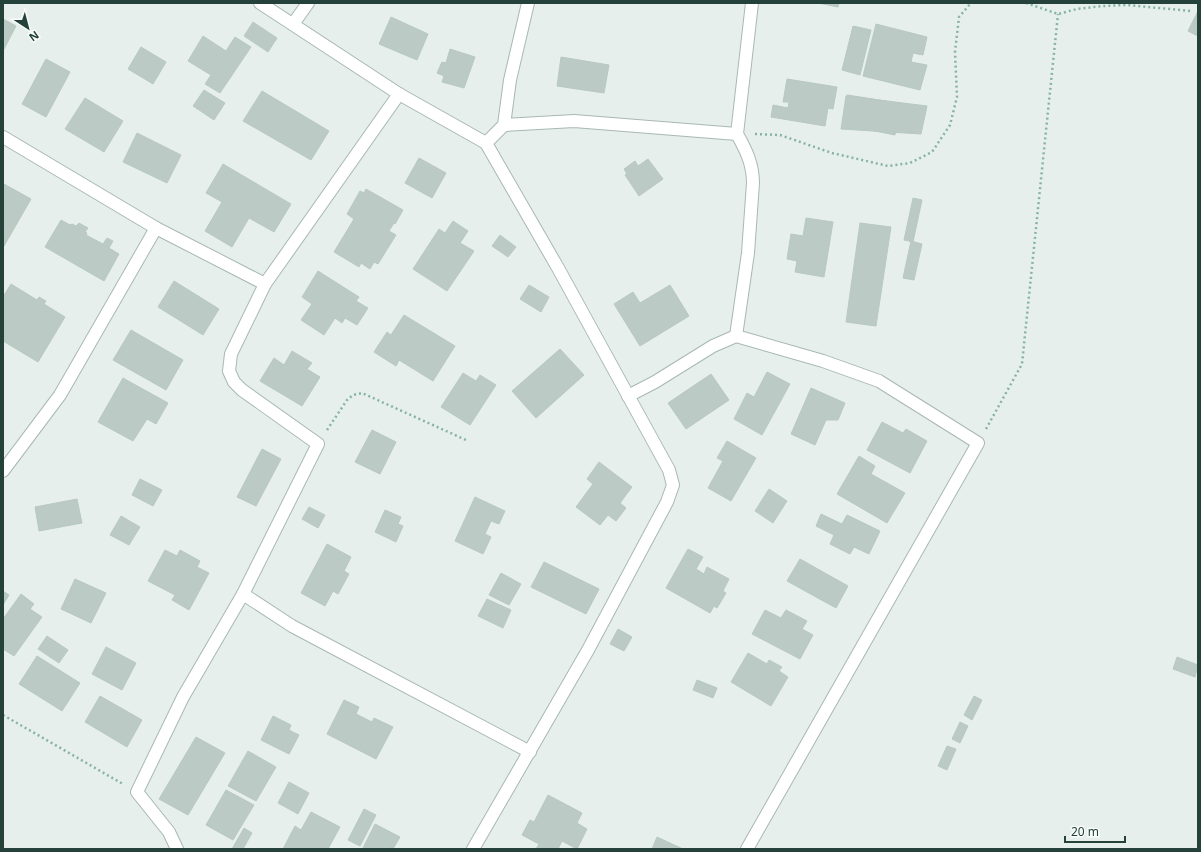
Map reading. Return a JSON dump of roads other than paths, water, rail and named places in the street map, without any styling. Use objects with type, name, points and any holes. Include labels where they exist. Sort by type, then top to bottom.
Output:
[{"type":"street","points":[[260,3],[399,94],[486,143],[558,268],[669,470],[673,485],[667,502],[630,573],[479,847]]},
{"type":"street","points":[[293,24],[308,3]]},
{"type":"street","points":[[486,143],[504,125],[510,80],[528,3]]},
{"type":"street","points":[[736,336],[748,253],[753,183],[753,172],[750,160],[746,149],[737,134],[752,3]]},
{"type":"street","points":[[177,849],[169,832],[137,792],[183,697],[243,594],[318,444],[242,390],[234,382],[229,371],[231,354],[265,284],[399,94]]},
{"type":"street","points":[[504,125],[574,121],[737,134]]},
{"type":"street","points":[[3,137],[156,228],[265,284]]},
{"type":"street","points":[[3,471],[60,395],[156,228]]},
{"type":"street","points":[[628,396],[655,382],[713,346],[736,336],[823,361],[879,381],[978,443],[747,849]]},
{"type":"street","points":[[243,594],[292,626],[530,752]]}]
